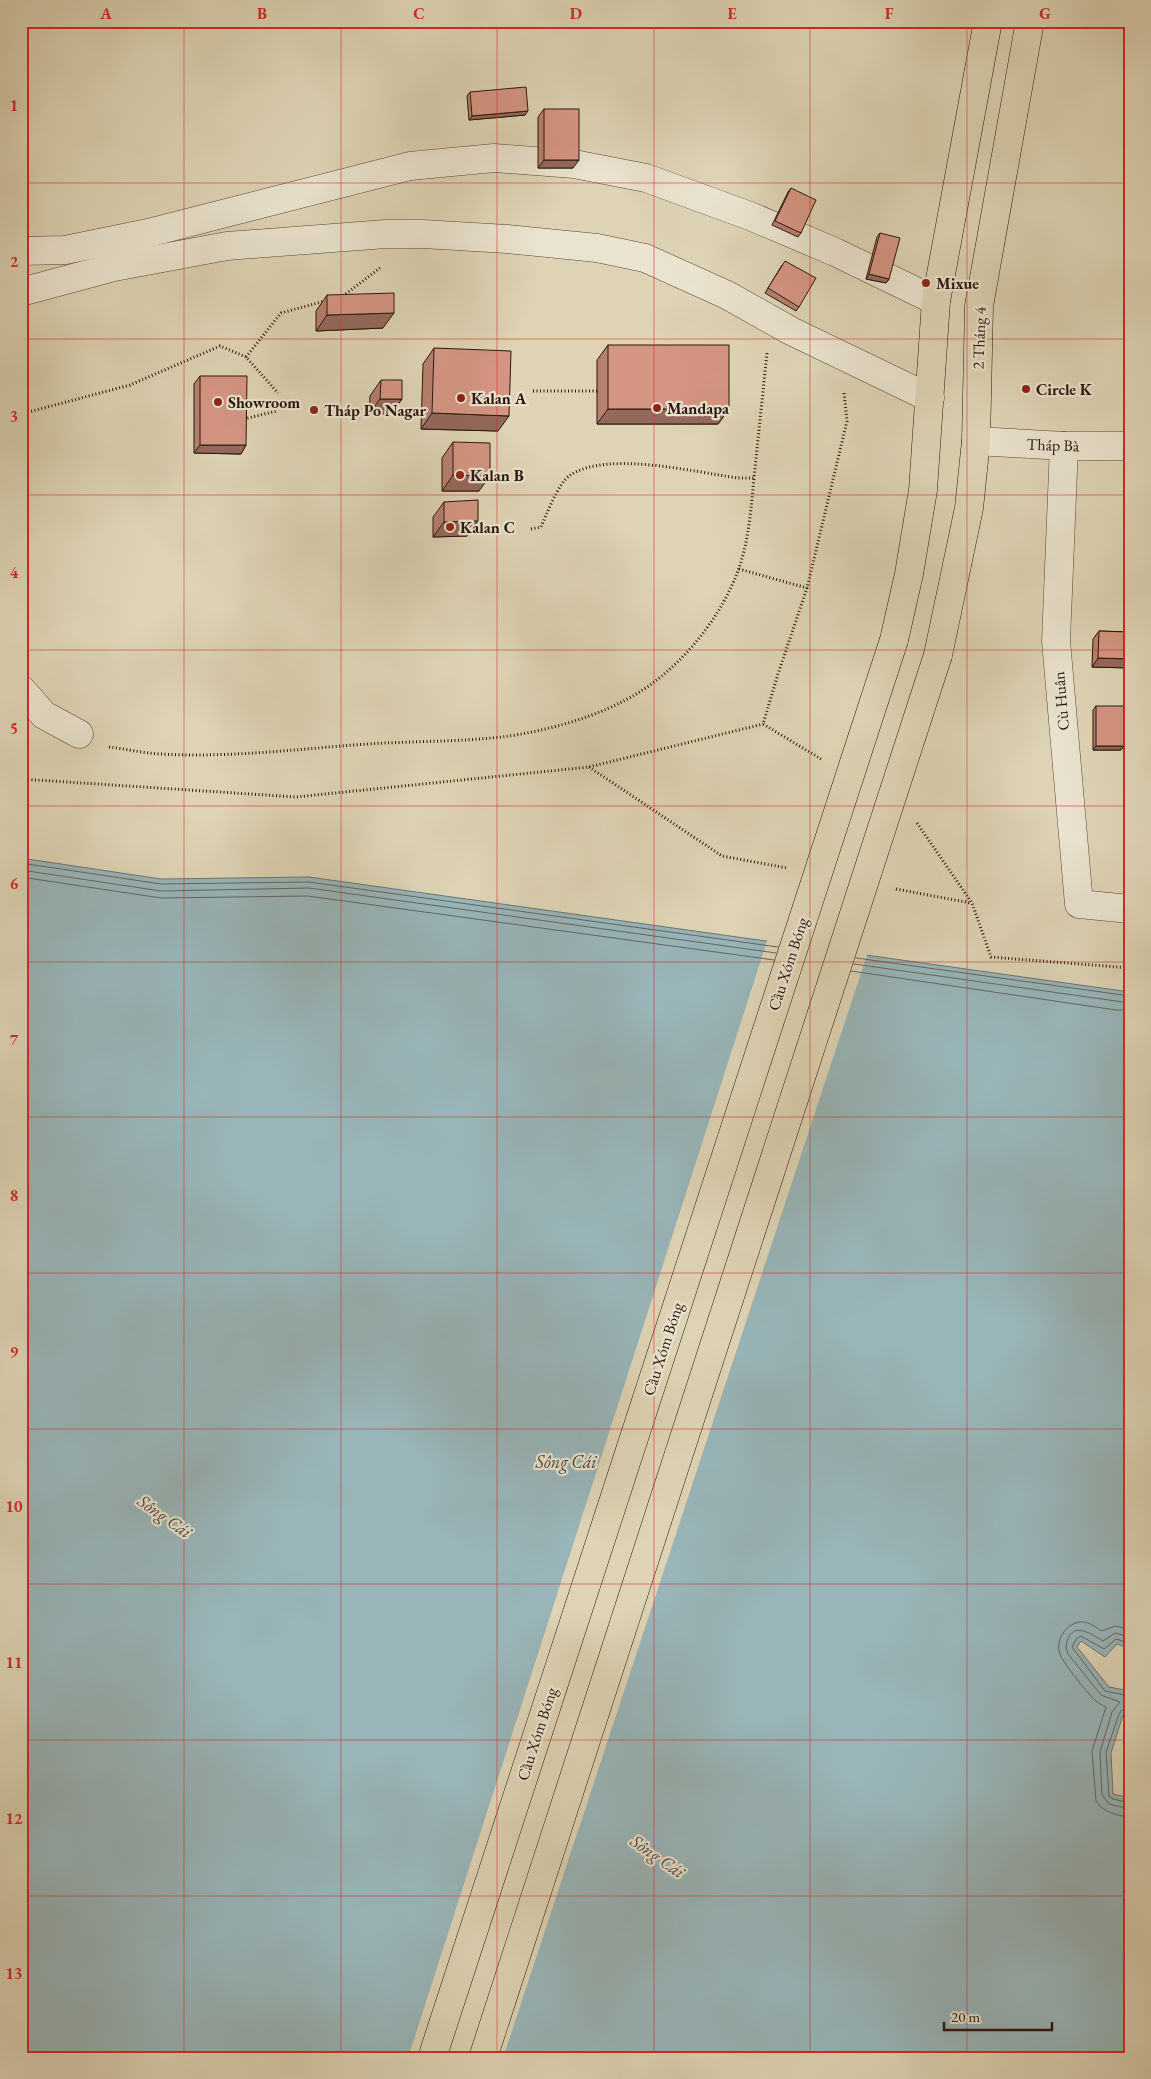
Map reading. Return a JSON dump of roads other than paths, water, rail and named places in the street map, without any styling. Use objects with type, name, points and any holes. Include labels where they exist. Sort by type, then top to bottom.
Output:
[{"type":"main road","points":[[930,398],[936,301],[988,21]]},
{"type":"main road","name":"2 Tháng 4","points":[[483,2058],[938,655],[969,508],[976,442],[979,306],[1030,21]]},
{"type":"main road","name":"Cầu Xóm Bóng","points":[[432,2058],[894,640],[909,574],[923,490],[930,398]]},
{"type":"street","points":[[21,251],[65,250],[148,233],[410,166],[494,158],[574,164],[646,178],[750,216],[818,245],[936,301]]},
{"type":"street","points":[[21,292],[114,267],[226,246],[386,234],[424,234],[507,239],[597,248],[646,258],[727,295],[790,331],[930,398]]},
{"type":"street","name":"Tháp Bà","points":[[976,442],[1064,446],[1130,446]]},
{"type":"street","name":"Cù Huân","points":[[1064,446],[1056,640],[1080,904],[1130,909]]},
{"type":"street","points":[[21,689],[44,715],[78,734]]},
{"type":"water","name":"Sông Cái","points":[[21,858],[161,879],[309,877],[1130,992],[1130,1649],[1117,1644],[1105,1657],[1081,1641],[1077,1647],[1109,1687],[1130,1691],[1130,1715],[1123,1715],[1111,1753],[1113,1794],[1130,1798],[1130,2058],[21,2058]]},
{"type":"place","name":"Mixue","points":[[926,283]]},
{"type":"place","name":"Circle K","points":[[1026,389]]},
{"type":"place","name":"Kalan A","points":[[461,398]]},
{"type":"place","name":"Showroom","points":[[218,402]]},
{"type":"place","name":"Mandapa","points":[[657,408]]},
{"type":"place","name":"Tháp Po Nagar","points":[[314,410]]},
{"type":"place","name":"Kalan B","points":[[460,475]]},
{"type":"place","name":"Kalan C","points":[[450,527]]}]
